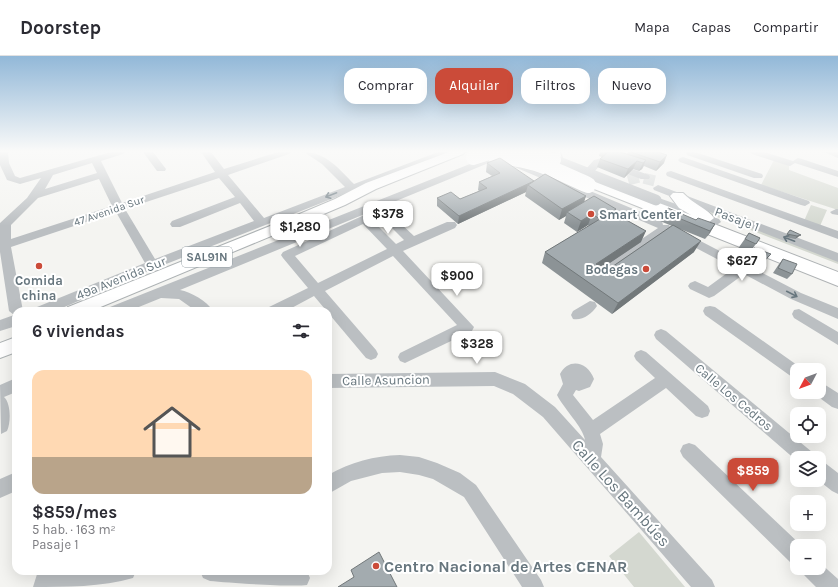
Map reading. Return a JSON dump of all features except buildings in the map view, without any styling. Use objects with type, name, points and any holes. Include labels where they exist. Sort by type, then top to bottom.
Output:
[{"type":"highway","points":[[569,177],[588,185],[633,199]]},
{"type":"highway","points":[[577,177],[633,199],[665,222]]},
{"type":"highway","points":[[612,177],[626,182],[658,189],[715,222]]},
{"type":"highway","points":[[562,178],[613,198],[665,222],[745,244],[838,279]]},
{"type":"highway","points":[[678,196],[680,201],[690,209],[715,222],[802,251],[838,268]]},
{"type":"highway","points":[[745,244],[838,283]]},
{"type":"highway","points":[[802,251],[838,272]]},
{"type":"main road","name":"49a Avenida Sur","points":[[84,307],[340,202],[362,190],[396,177]]},
{"type":"main road","points":[[340,202],[406,177]]},
{"type":"main road","name":"49a Avenida Sur","points":[[105,307],[420,177]]},
{"type":"main road","points":[[0,341],[12,336]]},
{"type":"main road","points":[[0,351],[12,346]]},
{"type":"street","points":[[10,177],[20,181],[34,177]]},
{"type":"street","points":[[15,307],[3,246],[5,224],[35,196],[46,182],[48,177]]},
{"type":"street","points":[[35,196],[96,177]]},
{"type":"street","points":[[103,177],[118,207],[152,266]]},
{"type":"street","name":"47 Avenida Sur","points":[[3,246],[210,177]]},
{"type":"street","points":[[224,177],[261,222]]},
{"type":"street","points":[[341,177],[351,187]]},
{"type":"street","name":"49a Avenida Sur","points":[[52,307],[261,222],[379,177]]},
{"type":"street","points":[[125,307],[435,177]]},
{"type":"street","points":[[331,307],[287,255],[458,177]]},
{"type":"street","points":[[550,177],[665,222],[743,268],[796,296],[838,314]]},
{"type":"street","name":"Pasaje 1","points":[[622,177],[678,196],[802,251],[838,258]]},
{"type":"street","points":[[658,189],[669,177]]},
{"type":"street","points":[[679,177],[838,236]]},
{"type":"street","points":[[731,177],[806,203]]},
{"type":"street","points":[[176,224],[242,198]]},
{"type":"street","points":[[381,211],[412,241]]},
{"type":"street","points":[[364,219],[396,250],[467,327],[406,357]]},
{"type":"street","points":[[598,275],[665,222]]},
{"type":"street","points":[[282,307],[412,241],[451,225]]},
{"type":"street","points":[[802,251],[812,226]]},
{"type":"street","points":[[695,286],[709,293],[743,268]]},
{"type":"street","points":[[187,295],[191,281],[207,273]]},
{"type":"street","points":[[154,296],[178,293],[187,295],[201,307]]},
{"type":"street","points":[[578,315],[590,306]]},
{"type":"street","points":[[332,308],[370,354]]},
{"type":"street","points":[[710,311],[790,367]]},
{"type":"street","points":[[799,314],[838,339]]},
{"type":"street","points":[[0,326],[12,322]]},
{"type":"street","name":"Calle Los Cedros","points":[[661,336],[798,451]]},
{"type":"street","points":[[641,356],[702,411]]},
{"type":"street","name":"Calle Asuncion","points":[[332,381],[495,379],[519,389],[535,400]]},
{"type":"street","points":[[591,431],[666,379]]},
{"type":"street","points":[[572,382],[565,394],[567,400],[591,431],[595,446],[594,453],[590,458]]},
{"type":"street","points":[[0,392],[12,387]]},
{"type":"street","points":[[826,393],[838,402]]},
{"type":"street","name":"Calle Los Bambúes","points":[[535,400],[549,412],[705,587]]},
{"type":"street","points":[[0,403],[1,426]]},
{"type":"street","points":[[689,451],[790,548]]},
{"type":"street","points":[[332,483],[352,473],[373,466],[410,464],[441,472],[456,479],[470,491],[534,587]]},
{"type":"street","points":[[826,475],[838,485]]},
{"type":"street","points":[[0,489],[12,483]]},
{"type":"street","points":[[47,575],[44,587],[106,575]]},
{"type":"street","points":[[255,575],[300,579]]},
{"type":"street","points":[[818,575],[831,587]]},
{"type":"shaded area","points":[[765,177],[807,177],[838,188],[838,210],[761,185]]},
{"type":"shaded area","points":[[685,200],[838,260],[838,264],[694,208]]},
{"type":"shaded area","points":[[811,205],[827,210],[820,226],[804,221]]},
{"type":"shaded area","points":[[639,532],[685,587],[634,587],[609,556]]},
{"type":"tunnel","points":[[628,180],[639,177],[659,182]]},
{"type":"place","name":"Smart Center","points":[[591,214]]},
{"type":"place","name":"Comida china","points":[[39,266]]},
{"type":"place","name":"Bodegas","points":[[646,269]]},
{"type":"place","name":"Centro Nacional de Artes CENAR","points":[[376,566]]}]
